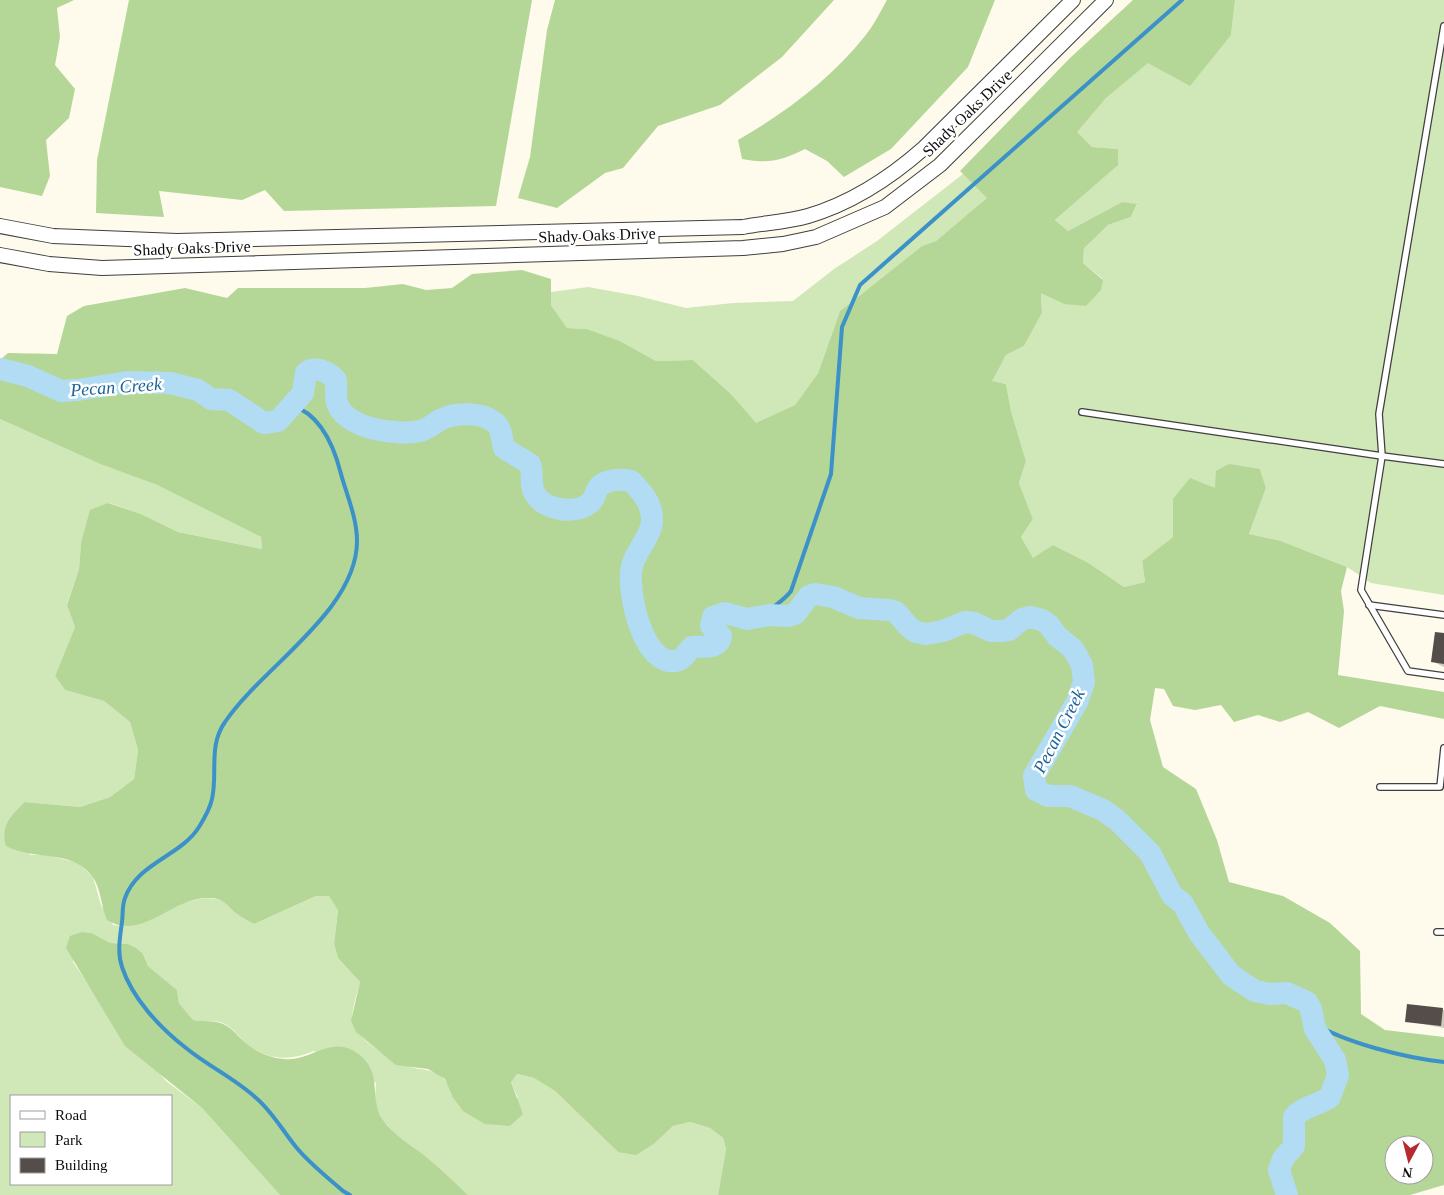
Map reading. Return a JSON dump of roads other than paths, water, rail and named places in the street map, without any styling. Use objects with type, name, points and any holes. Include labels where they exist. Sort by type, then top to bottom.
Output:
[{"type":"street","name":"Shady Oaks Drive","points":[[0,226],[53,236],[177,241],[743,227],[807,216],[872,188],[900,169],[924,148],[1073,0]]},
{"type":"street","name":"Shady Oaks Drive","points":[[0,255],[49,264],[102,268],[743,248],[783,244],[816,237],[885,207],[940,165],[1106,0]]},
{"type":"street","points":[[653,228],[653,251]]},
{"type":"lane","points":[[1444,26],[1379,414],[1382,456],[1361,590],[1408,671],[1444,676]]},
{"type":"lane","points":[[1082,412],[1444,464]]},
{"type":"lane","points":[[1369,605],[1444,615]]},
{"type":"lane","points":[[1380,786],[1440,787],[1444,748]]},
{"type":"lane","points":[[1437,932],[1444,932]]},
{"type":"waterway","points":[[763,616],[791,591],[831,474],[842,327],[860,285],[1182,0]]},
{"type":"waterway","name":"Pecan Creek","points":[[0,369],[28,376],[61,391],[127,382],[170,383],[198,390],[211,399],[229,400],[264,423],[278,421],[303,393],[306,373],[318,370],[330,374],[336,380],[336,400],[342,412],[361,425],[373,429],[399,432],[420,431],[446,417],[462,414],[478,415],[493,421],[499,428],[504,448],[530,464],[532,487],[535,494],[540,500],[553,507],[570,510],[578,509],[591,502],[598,489],[604,483],[616,480],[631,481],[648,502],[652,517],[650,530],[632,566],[632,592],[635,609],[647,641],[656,653],[666,660],[679,660],[692,647],[710,646],[717,643],[721,636],[711,626],[713,617],[725,613],[747,619],[769,615],[787,616],[795,614],[809,596],[815,594],[833,597],[859,608],[896,612],[909,627],[916,632],[926,634],[943,631],[965,622],[974,623],[991,631],[1001,631],[1009,630],[1022,619],[1030,617],[1042,620],[1073,649],[1082,665],[1084,682],[1077,702],[1034,776],[1036,790],[1048,796],[1070,796],[1103,810],[1117,820],[1150,853],[1172,895],[1183,904],[1199,933],[1231,975],[1255,991],[1270,994],[1287,993],[1307,1002],[1311,1009],[1315,1029],[1335,1060],[1338,1075],[1330,1097],[1301,1111],[1294,1117],[1294,1146],[1283,1159],[1279,1170],[1287,1195]]},
{"type":"waterway","points":[[291,405],[301,409],[318,423],[330,442],[357,532],[353,567],[342,591],[325,615],[241,701],[225,722],[220,731],[215,750],[214,789],[208,810],[191,837],[139,876],[131,886],[123,904],[119,945],[122,967],[127,979],[140,1001],[157,1022],[194,1054],[255,1097],[267,1108],[307,1159],[350,1195]]},
{"type":"waterway","points":[[1313,1023],[1359,1043],[1412,1057],[1444,1062]]}]
